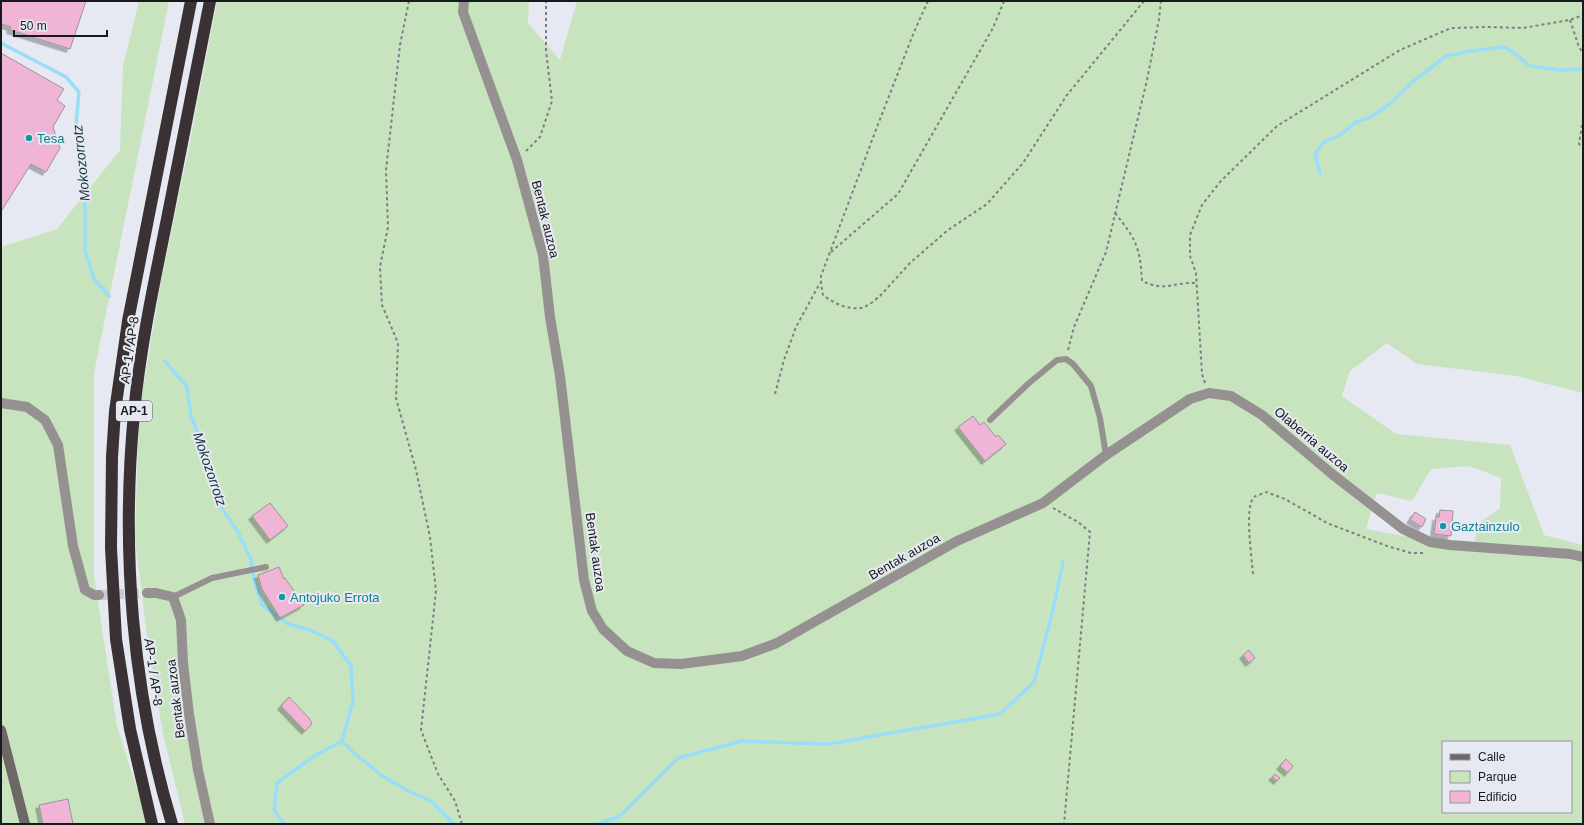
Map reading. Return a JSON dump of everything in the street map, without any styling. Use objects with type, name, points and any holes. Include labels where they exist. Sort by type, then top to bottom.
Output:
[{"type":"highway","name":"AP-1 / AP-8","points":[[152,824],[130,729],[116,639],[110,548],[112,457],[116,411],[128,321],[191,1]]},
{"type":"highway","name":"AP-1 / AP-8","points":[[172,824],[157,770],[148,726],[135,637],[130,548],[131,458],[134,413],[146,324],[210,1]]},
{"type":"main road","points":[[1,730],[25,824]]},
{"type":"street","name":"Bentak auzoa","points":[[464,1],[464,12],[517,160],[543,255],[550,317],[560,376],[584,580],[592,611],[603,629],[627,651],[654,663],[681,664],[742,656],[777,643],[957,541],[1043,503]]},
{"type":"street","name":"Olaberria auzoa","points":[[1043,503],[1106,455],[1190,399],[1209,393],[1231,396],[1262,415],[1332,474],[1403,529],[1430,542],[1570,554],[1583,557]]},
{"type":"street","points":[[1,403],[27,407],[45,420],[58,446],[73,546],[84,590],[94,595],[99,595]]},
{"type":"street","points":[[146,594],[156,593],[173,597]]},
{"type":"street","name":"Bentak auzoa","points":[[173,597],[181,620],[183,663],[189,714],[198,770],[210,824]]},
{"type":"lane","points":[[990,420],[1030,382],[1057,360],[1066,359],[1073,364],[1091,386],[1100,418],[1106,455]]},
{"type":"lane","points":[[173,597],[212,578],[266,567]]},
{"type":"path","points":[[409,1],[400,45],[386,170],[388,227],[380,267],[382,305],[398,343],[396,398],[416,470],[430,537],[436,591],[421,730],[438,774],[455,800],[462,824]]},
{"type":"path","points":[[517,160],[540,137],[552,101],[546,51],[546,1]]},
{"type":"path","points":[[928,1],[876,127],[821,276],[823,295],[833,302],[846,307],[862,308],[880,296],[910,263],[948,230],[987,204],[1023,163],[1067,95],[1144,1]]},
{"type":"path","points":[[830,253],[898,194],[993,28],[1004,1]]},
{"type":"path","points":[[1066,359],[1074,327],[1106,252],[1147,80],[1159,20],[1161,1]]},
{"type":"path","points":[[1209,393],[1202,374],[1196,273],[1190,256],[1190,235],[1202,205],[1220,182],[1277,126],[1400,50],[1451,28],[1523,28],[1570,20],[1583,15]]},
{"type":"path","points":[[1570,20],[1579,47],[1583,52]]},
{"type":"path","points":[[1583,119],[1579,144],[1583,147]]},
{"type":"path","points":[[1115,213],[1133,237],[1140,253],[1142,281],[1163,287],[1187,282],[1196,283]]},
{"type":"path","points":[[775,394],[784,360],[796,327],[821,282]]},
{"type":"path","points":[[1253,574],[1249,506],[1255,497],[1266,492],[1285,499],[1327,523],[1387,546],[1411,553],[1432,553]]},
{"type":"path","points":[[1043,503],[1078,522],[1090,532],[1064,824]]},
{"type":"green space","points":[[139,1],[169,1],[94,373],[94,576],[117,726],[148,824],[1,824],[1,247],[57,229],[120,150],[123,66]]},
{"type":"green space","points":[[217,1],[529,1],[528,23],[560,60],[577,1],[1583,1],[1583,393],[1516,376],[1417,364],[1387,343],[1350,371],[1342,396],[1396,434],[1510,445],[1544,535],[1583,545],[1583,824],[185,824],[163,734],[148,643],[135,539],[139,412],[161,282]],"holes":[[[1469,466],[1501,478],[1500,508],[1478,524],[1473,549],[1366,529],[1377,493],[1412,501],[1431,469]]]},
{"type":"building","points":[[1,1],[86,1],[70,49],[10,30],[11,27],[1,24]]},
{"type":"building","name":"Tesa","points":[[1,53],[64,89],[57,100],[65,106],[53,127],[60,148],[46,172],[31,164],[2,210],[1,210]]},
{"type":"building","points":[[973,416],[980,425],[984,422],[996,437],[998,435],[1006,444],[985,461],[958,427]]},
{"type":"building","points":[[270,503],[288,526],[270,540],[252,516]]},
{"type":"building","name":"Gaztainzulo","points":[[1440,510],[1453,511],[1451,536],[1434,534],[1436,517],[1439,517]]},
{"type":"building","points":[[1415,512],[1426,519],[1422,527],[1410,520]]},
{"type":"building","name":"Antojuko Errota","points":[[279,567],[284,579],[285,578],[304,605],[280,618],[262,589],[258,575]]},
{"type":"building","points":[[1249,650],[1255,658],[1249,663],[1243,655]]},
{"type":"building","points":[[289,697],[309,718],[312,724],[305,731],[281,706]]},
{"type":"building","points":[[1286,759],[1293,766],[1288,773],[1280,766]]},
{"type":"building","points":[[1275,774],[1280,778],[1277,781],[1272,777]]},
{"type":"building","points":[[68,799],[73,824],[43,824],[39,805]]},
{"type":"waterway","name":"Mokozorrotz","points":[[1,43],[66,77],[79,92],[76,124],[85,201],[85,251],[94,279],[109,296]]},
{"type":"waterway","points":[[1320,173],[1315,154],[1324,142],[1340,135],[1356,122],[1371,117],[1392,102],[1411,83],[1446,56],[1470,51],[1504,47],[1530,66],[1560,70],[1583,69]]},
{"type":"waterway","name":"Mokozorrotz","points":[[165,361],[187,387],[191,416],[207,457],[218,503],[238,532],[251,559],[254,580],[262,605],[288,624],[310,630],[333,641],[351,666],[353,701],[342,741],[314,756],[277,783],[274,810],[284,824]]},
{"type":"waterway","points":[[598,824],[620,816],[678,758],[742,741],[828,744],[1000,714],[1034,682],[1053,610],[1063,562]]},
{"type":"waterway","points":[[342,741],[381,775],[408,791],[431,801],[454,824]]},
{"type":"tunnel","points":[[99,595],[147,593]]},
{"type":"place","name":"Tesa","points":[[29,138]]},
{"type":"place","name":"Gaztainzulo","points":[[1443,526]]},
{"type":"place","name":"Antojuko Errota","points":[[282,597]]}]
